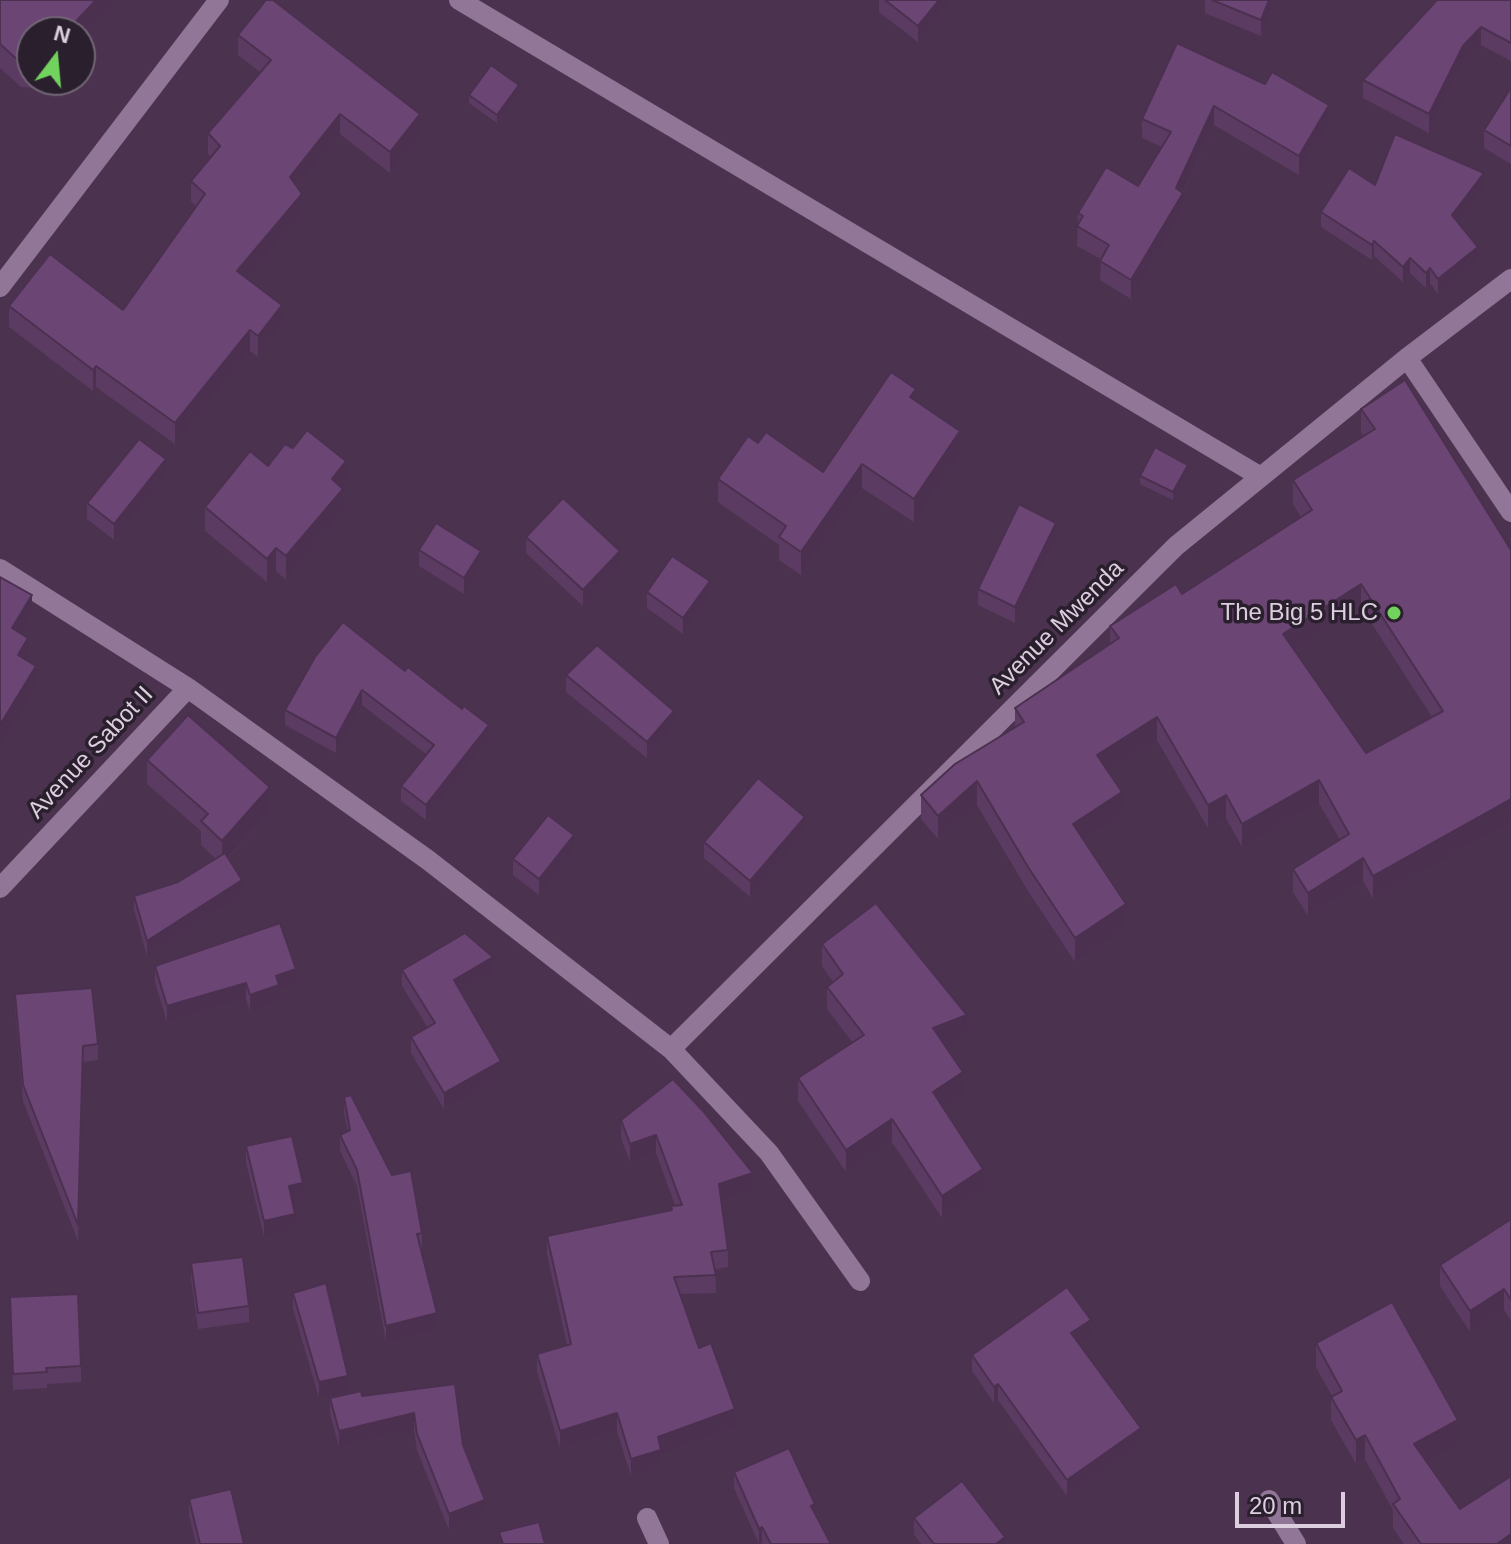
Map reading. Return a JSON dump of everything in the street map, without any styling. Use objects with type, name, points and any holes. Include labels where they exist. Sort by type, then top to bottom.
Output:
[{"type":"street","points":[[0,287],[219,0]]},
{"type":"street","points":[[459,0],[1261,477]]},
{"type":"street","name":"Avenue Mwenda","points":[[671,1049],[1176,546],[1407,358],[1511,279]]},
{"type":"street","points":[[1407,358],[1511,512]]},
{"type":"street","points":[[0,569],[188,688],[428,860],[671,1049],[769,1153],[860,1281]]},
{"type":"street","name":"Avenue Sabot II","points":[[0,888],[188,688]]},
{"type":"street","points":[[1269,1500],[1296,1544]]},
{"type":"street","points":[[647,1518],[659,1544]]},
{"type":"building","points":[[0,0],[96,0],[81,16],[16,16],[16,58],[0,44]]},
{"type":"building","points":[[266,0],[273,0],[420,114],[390,152],[340,114],[290,177],[302,194],[237,271],[282,305],[258,336],[250,330],[175,423],[96,366],[93,370],[9,306],[50,254],[123,310],[205,194],[191,181],[220,146],[208,133],[271,60],[238,35]]},
{"type":"building","points":[[885,0],[939,0],[918,26]]},
{"type":"building","points":[[1212,0],[1269,0],[1261,20]]},
{"type":"building","points":[[1437,0],[1511,0],[1511,43],[1481,27],[1463,46],[1429,114],[1363,80]]},
{"type":"building","points":[[1177,43],[1265,84],[1272,72],[1329,105],[1299,156],[1214,106],[1176,188],[1183,193],[1131,280],[1100,261],[1109,245],[1077,226],[1083,216],[1078,213],[1106,167],[1138,186],[1171,132],[1142,119]]},
{"type":"building","points":[[491,65],[519,85],[497,115],[469,95]]},
{"type":"building","points":[[1511,88],[1511,146],[1484,130]]},
{"type":"building","points":[[1395,134],[1484,173],[1452,215],[1478,247],[1438,279],[1430,268],[1426,273],[1410,258],[1403,267],[1374,241],[1372,245],[1321,212],[1349,168],[1375,185]]},
{"type":"building","points":[[891,372],[916,389],[910,397],[960,431],[914,499],[862,464],[801,552],[779,537],[786,526],[718,479],[748,436],[758,443],[766,432],[823,472]]},
{"type":"building","points":[[1405,380],[1511,550],[1511,799],[1373,876],[1363,858],[1308,893],[1293,869],[1349,834],[1319,780],[1242,824],[1226,795],[1208,805],[1157,717],[1097,755],[1122,792],[1073,824],[1126,904],[1075,938],[977,781],[938,816],[921,795],[955,764],[1024,722],[1015,708],[1119,638],[1110,626],[1176,584],[1182,594],[1312,510],[1293,480],[1375,429],[1361,409]],"holes":[[[1361,584],[1443,711],[1366,753],[1283,634]]]},
{"type":"building","points":[[307,430],[346,461],[332,479],[343,489],[286,556],[276,548],[267,559],[205,507],[250,451],[268,466],[285,444],[293,448]]},
{"type":"building","points":[[139,439],[166,459],[114,524],[87,503]]},
{"type":"building","points":[[1155,447],[1188,465],[1173,492],[1140,476]]},
{"type":"building","points":[[563,498],[620,551],[583,590],[526,537]]},
{"type":"building","points":[[1019,504],[1056,523],[1015,607],[978,589]]},
{"type":"building","points":[[436,523],[481,551],[464,578],[419,550]]},
{"type":"building","points":[[672,556],[710,581],[683,618],[647,592]]},
{"type":"building","points":[[0,577],[32,595],[12,628],[28,638],[18,655],[36,666],[0,725]]},
{"type":"building","points":[[343,622],[405,671],[408,667],[462,709],[464,706],[489,725],[426,805],[401,786],[434,745],[362,690],[336,738],[285,710],[315,657]]},
{"type":"building","points":[[597,645],[674,711],[647,742],[566,675]]},
{"type":"building","points":[[188,715],[270,787],[222,841],[201,821],[208,814],[147,760]]},
{"type":"building","points":[[758,778],[805,817],[750,881],[704,842]]},
{"type":"building","points":[[548,815],[574,835],[539,879],[513,859]]},
{"type":"building","points":[[225,853],[242,880],[147,941],[134,896],[178,882]]},
{"type":"building","points":[[876,903],[967,1015],[933,1028],[963,1072],[933,1092],[983,1169],[942,1196],[892,1119],[846,1150],[798,1078],[864,1035],[827,987],[843,974],[822,944]]},
{"type":"building","points":[[280,923],[296,969],[276,976],[279,985],[250,995],[246,983],[167,1006],[155,966]]},
{"type":"building","points":[[465,933],[493,957],[454,980],[501,1061],[444,1093],[411,1037],[435,1023],[402,970]]},
{"type":"building","points":[[92,988],[98,1044],[83,1046],[78,1225],[23,1085],[15,994]]},
{"type":"building","points":[[673,1079],[753,1173],[719,1184],[728,1250],[711,1252],[716,1275],[674,1277],[699,1348],[711,1343],[735,1409],[658,1437],[661,1450],[631,1459],[617,1413],[560,1431],[537,1354],[571,1344],[547,1236],[672,1210],[671,1206],[682,1205],[656,1135],[630,1144],[621,1120]]},
{"type":"building","points":[[351,1095],[392,1175],[411,1171],[422,1233],[417,1234],[437,1313],[386,1326],[357,1170],[340,1135],[350,1130],[344,1097]]},
{"type":"building","points":[[292,1136],[303,1183],[289,1186],[295,1214],[264,1221],[246,1146]]},
{"type":"building","points":[[1511,1219],[1511,1300],[1504,1289],[1470,1311],[1440,1265]]},
{"type":"building","points":[[243,1257],[249,1306],[198,1313],[191,1263]]},
{"type":"building","points":[[326,1283],[348,1376],[319,1382],[293,1293]]},
{"type":"building","points":[[1067,1287],[1091,1320],[1071,1333],[1141,1428],[1067,1480],[998,1384],[994,1387],[972,1355]]},
{"type":"building","points":[[78,1294],[81,1366],[13,1374],[10,1297]]},
{"type":"building","points":[[1392,1302],[1458,1420],[1414,1444],[1460,1509],[1511,1476],[1511,1534],[1497,1544],[1421,1544],[1393,1504],[1400,1499],[1365,1435],[1356,1440],[1331,1397],[1342,1391],[1316,1343]]},
{"type":"building","points":[[455,1384],[463,1445],[485,1500],[449,1514],[417,1434],[414,1413],[339,1431],[330,1398],[361,1391],[362,1396]]},
{"type":"building","points":[[789,1448],[815,1504],[811,1506],[831,1544],[771,1544],[762,1527],[759,1529],[734,1472]]},
{"type":"building","points":[[962,1481],[1005,1537],[996,1544],[934,1544],[914,1518]]},
{"type":"building","points":[[231,1489],[244,1544],[200,1544],[189,1499]]},
{"type":"building","points":[[539,1522],[545,1544],[503,1544],[499,1532]]},
{"type":"place","name":"The Big 5 HLC","points":[[1394,613]]}]
